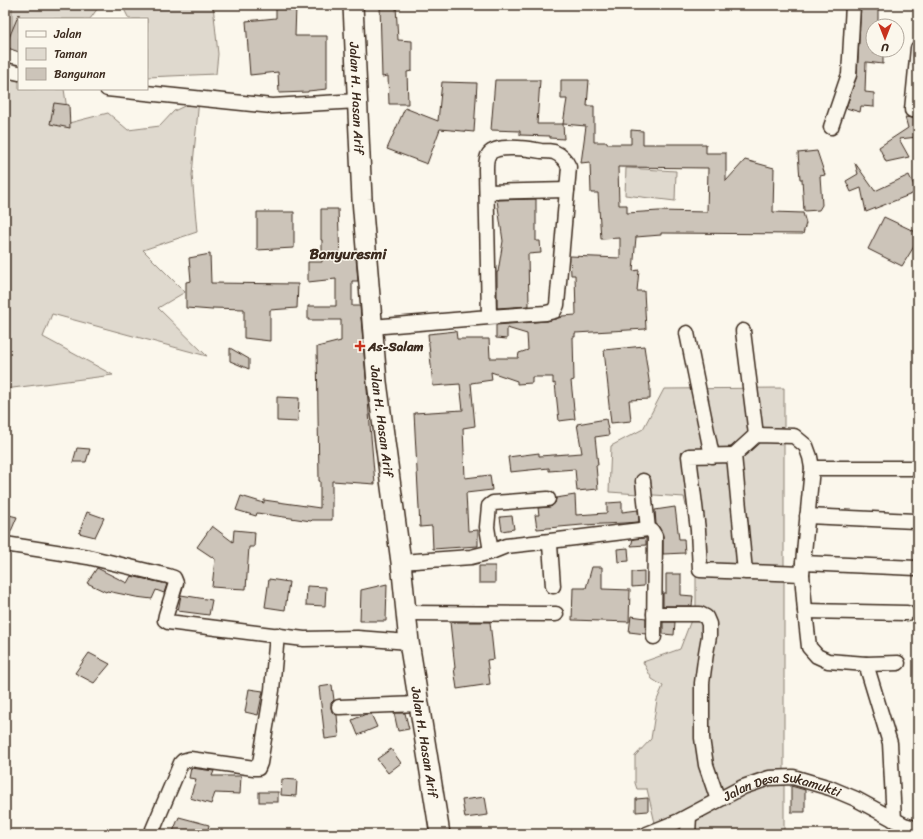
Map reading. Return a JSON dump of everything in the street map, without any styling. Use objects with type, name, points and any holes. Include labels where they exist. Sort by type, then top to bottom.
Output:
[{"type":"main road","name":"Jalan H. Hasan Arif","points":[[353,5],[362,200],[377,382],[401,562],[409,642],[440,834]]},
{"type":"street","points":[[831,127],[847,80],[853,5]]},
{"type":"street","points":[[918,48],[912,110],[918,109]]},
{"type":"street","points":[[5,70],[18,73]]},
{"type":"street","points":[[117,90],[272,106],[358,102]]},
{"type":"street","points":[[372,328],[546,313],[554,311],[557,306],[569,167],[564,158],[554,152],[524,148],[505,148],[491,152],[486,162],[489,317]]},
{"type":"street","points":[[487,192],[567,190]]},
{"type":"street","points":[[743,331],[756,435]]},
{"type":"street","points":[[686,333],[712,456]]},
{"type":"street","points":[[898,663],[866,664],[828,661],[817,656],[810,647],[804,611],[803,568],[812,468],[806,446],[794,436],[756,435],[734,455],[689,456],[698,530],[700,570],[745,572],[803,568],[916,568]]},
{"type":"street","points":[[734,455],[745,572]]},
{"type":"street","points":[[812,468],[912,468]]},
{"type":"street","points":[[642,482],[648,529]]},
{"type":"street","points":[[491,552],[487,527],[489,506],[493,503],[548,498]]},
{"type":"street","points":[[807,516],[915,521]]},
{"type":"street","points":[[401,562],[471,557],[491,552],[506,546],[648,529],[652,531],[655,536],[654,638]]},
{"type":"street","points":[[542,542],[548,543],[550,546],[553,586]]},
{"type":"street","points":[[5,544],[88,557],[174,578],[176,583],[165,620],[168,622],[304,638],[357,638],[409,642]]},
{"type":"street","points":[[804,611],[907,613]]},
{"type":"street","points":[[406,613],[556,614]]},
{"type":"street","points":[[654,614],[700,614],[706,617],[709,636],[702,683],[702,738],[706,765],[718,800]]},
{"type":"street","points":[[151,834],[183,761],[190,759],[258,768],[272,690],[277,635]]},
{"type":"street","points":[[866,664],[890,744],[894,820]]},
{"type":"street","points":[[340,707],[419,704]]},
{"type":"street","name":"Jalan Desa Sukamukti","points":[[646,834],[679,821],[743,787],[769,778],[793,777],[830,788],[856,799],[904,825],[918,829]]},
{"type":"street","points":[[688,834],[689,816]]},
{"type":"green space","points":[[12,5],[100,5],[91,18],[18,18],[12,32]]},
{"type":"green space","points":[[122,5],[213,5],[218,54],[216,74],[148,77],[148,18],[128,18]]},
{"type":"green space","points":[[5,79],[18,80],[18,90],[64,90],[69,123],[108,113],[128,130],[160,126],[174,111],[199,99],[192,175],[197,232],[143,250],[185,292],[158,308],[207,356],[52,314],[43,337],[113,375],[5,389]]},
{"type":"green space","points":[[626,168],[676,171],[675,201],[625,195]]},
{"type":"green space","points":[[784,388],[784,834],[694,834],[687,809],[655,823],[647,789],[637,789],[635,783],[635,756],[651,739],[657,700],[663,686],[652,679],[643,662],[680,649],[696,607],[696,549],[684,497],[609,492],[611,446],[643,429],[664,389]]},
{"type":"building","points":[[380,5],[396,6],[398,40],[412,41],[412,71],[407,72],[408,104],[389,104],[388,76],[382,77]]},
{"type":"building","points":[[861,5],[878,5],[878,18],[865,18],[865,58],[883,58],[883,64],[866,62],[865,92],[874,93],[874,107],[861,106],[860,112],[846,108],[857,75]]},
{"type":"building","points":[[276,6],[296,6],[295,36],[327,36],[327,89],[308,92],[279,93],[278,72],[250,75],[246,21],[276,18]]},
{"type":"building","points":[[19,14],[18,52],[5,47]]},
{"type":"building","points":[[495,80],[540,80],[537,124],[563,124],[564,139],[550,138],[550,136],[520,135],[520,131],[491,130]]},
{"type":"building","points":[[561,80],[589,80],[587,106],[594,106],[594,142],[607,142],[607,144],[631,144],[631,130],[643,131],[643,144],[706,144],[706,153],[726,153],[726,181],[745,160],[774,168],[773,212],[803,213],[806,223],[803,234],[661,233],[661,235],[636,237],[633,271],[639,270],[637,291],[644,291],[646,329],[575,333],[575,337],[573,337],[574,380],[571,381],[575,419],[559,421],[553,377],[532,377],[532,383],[517,384],[517,381],[491,372],[492,380],[471,383],[475,426],[463,428],[465,478],[490,475],[492,490],[466,493],[468,531],[478,530],[478,546],[433,549],[432,526],[420,527],[414,413],[463,410],[460,384],[433,386],[428,334],[456,331],[457,339],[489,339],[490,358],[518,358],[519,353],[528,350],[527,334],[507,328],[507,339],[496,338],[496,325],[547,321],[562,316],[576,315],[575,275],[571,275],[570,256],[620,258],[620,238],[601,239],[598,193],[591,193],[590,162],[581,163],[586,126],[563,124],[567,99],[561,99]],"holes":[[[618,167],[708,168],[707,212],[659,211],[627,213],[627,205],[619,205]]]},
{"type":"building","points":[[442,82],[477,83],[474,132],[440,129],[427,164],[387,149],[405,108],[438,121]]},
{"type":"building","points":[[54,103],[69,105],[70,128],[50,124]]},
{"type":"building","points":[[905,117],[918,118],[918,137],[899,139],[909,157],[886,162],[879,147],[908,128]]},
{"type":"building","points":[[817,151],[825,175],[820,176],[822,205],[819,210],[804,211],[802,179],[800,179],[798,153]]},
{"type":"building","points":[[855,163],[875,191],[909,175],[917,192],[866,212],[861,188],[851,192],[846,181],[858,174]]},
{"type":"building","points":[[536,199],[536,241],[540,241],[541,253],[528,254],[529,306],[497,308],[497,272],[503,241],[497,200]]},
{"type":"building","points":[[321,209],[338,209],[340,258],[356,258],[358,281],[352,281],[352,306],[360,306],[375,484],[332,481],[332,520],[311,521],[257,513],[256,516],[236,510],[241,496],[264,503],[264,500],[320,508],[317,347],[341,341],[341,320],[308,320],[308,306],[336,306],[336,279],[308,282],[308,262],[322,262]]},
{"type":"building","points":[[257,212],[294,212],[294,248],[257,250]]},
{"type":"building","points":[[884,217],[918,233],[918,240],[902,266],[868,249]]},
{"type":"building","points":[[210,254],[211,283],[298,284],[297,308],[270,310],[270,341],[244,338],[244,309],[212,308],[212,310],[186,308],[186,282],[191,281],[189,258]]},
{"type":"building","points":[[644,346],[650,387],[650,399],[629,400],[631,421],[611,423],[604,350]]},
{"type":"building","points":[[230,348],[249,359],[249,369],[230,361]]},
{"type":"building","points":[[277,397],[299,398],[298,422],[277,421]]},
{"type":"building","points":[[606,419],[609,435],[595,437],[598,465],[596,465],[598,489],[577,491],[575,469],[549,471],[549,468],[510,472],[508,457],[539,453],[539,456],[582,453],[577,424]]},
{"type":"building","points":[[77,448],[90,449],[86,462],[73,462]]},
{"type":"building","points":[[575,495],[576,515],[607,513],[607,503],[622,502],[622,512],[638,510],[639,522],[537,529],[535,515],[539,515],[538,508],[552,506],[555,503],[556,498]]},
{"type":"building","points":[[675,507],[679,539],[684,539],[685,553],[663,554],[663,536],[656,524],[655,510]]},
{"type":"building","points":[[87,512],[104,518],[95,537],[79,533]]},
{"type":"building","points":[[5,514],[17,517],[9,536],[5,536]]},
{"type":"building","points":[[512,516],[514,529],[502,531],[500,517]]},
{"type":"building","points":[[212,526],[233,542],[234,530],[255,532],[254,547],[249,547],[246,589],[212,587],[215,559],[197,547]]},
{"type":"building","points":[[646,538],[646,545],[631,546],[633,539]]},
{"type":"building","points":[[628,548],[629,561],[618,562],[617,549]]},
{"type":"building","points":[[479,566],[495,566],[495,583],[479,583]]},
{"type":"building","points":[[592,567],[602,567],[602,589],[630,590],[629,622],[572,620],[573,588],[586,588]]},
{"type":"building","points":[[97,568],[127,583],[131,576],[167,584],[164,593],[156,590],[152,599],[106,592],[87,583]]},
{"type":"building","points":[[644,571],[644,586],[632,587],[632,572]]},
{"type":"building","points":[[666,574],[681,574],[681,595],[693,596],[692,606],[663,606],[663,593],[666,593]]},
{"type":"building","points":[[269,579],[289,582],[285,610],[265,607]]},
{"type":"building","points":[[387,584],[386,621],[360,621],[361,590]]},
{"type":"building","points":[[307,586],[326,587],[325,606],[306,605]]},
{"type":"building","points":[[181,595],[212,600],[209,615],[178,611]]},
{"type":"building","points":[[631,616],[646,618],[646,634],[629,632]]},
{"type":"building","points":[[450,622],[490,622],[494,659],[487,660],[490,684],[457,689]]},
{"type":"building","points":[[663,622],[675,622],[674,635],[663,634]]},
{"type":"building","points":[[89,653],[110,664],[94,683],[75,673]]},
{"type":"building","points":[[332,685],[334,700],[331,703],[331,708],[332,712],[337,715],[339,737],[325,739],[319,687]]},
{"type":"building","points":[[249,689],[263,691],[258,715],[245,712]]},
{"type":"building","points":[[394,713],[405,713],[409,729],[398,731]]},
{"type":"building","points":[[366,714],[371,714],[377,727],[358,735],[352,720]]},
{"type":"building","points":[[391,749],[401,763],[388,773],[377,759]]},
{"type":"building","points":[[191,768],[214,771],[212,776],[241,776],[240,794],[215,793],[211,804],[190,798],[196,779],[189,778]]},
{"type":"building","points":[[282,779],[297,780],[296,796],[281,795]]},
{"type":"building","points":[[791,786],[805,790],[805,812],[791,812]]},
{"type":"building","points":[[259,792],[278,792],[278,802],[259,802]]},
{"type":"building","points":[[485,797],[488,815],[465,818],[462,800]]},
{"type":"building","points":[[648,798],[648,811],[636,812],[636,799]]},
{"type":"building","points":[[179,817],[209,825],[207,834],[172,834]]},
{"type":"place","name":"As-Salam","points":[[360,346]]},
{"type":"district","name":"Banyuresmi","points":[[348,254]]}]
